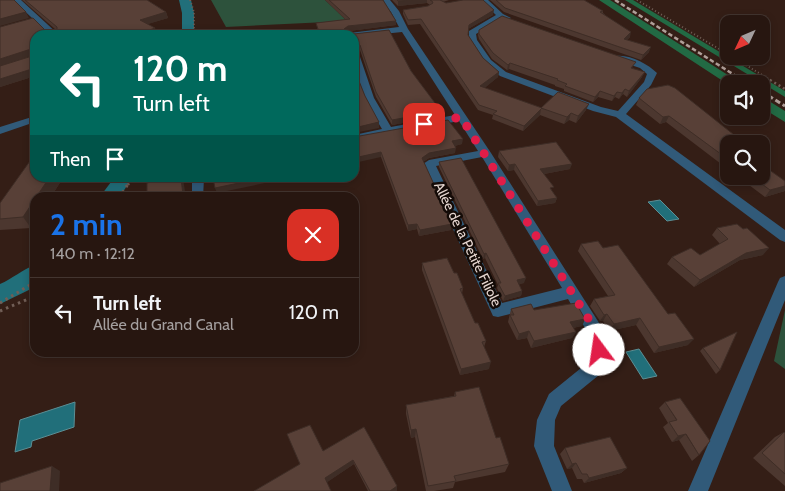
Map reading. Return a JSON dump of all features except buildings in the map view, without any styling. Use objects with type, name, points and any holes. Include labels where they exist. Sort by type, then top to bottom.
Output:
[{"type":"street","points":[[17,0],[48,30]]},
{"type":"street","points":[[386,0],[398,10],[404,29],[485,153],[593,326],[599,350],[593,369],[555,400],[546,420],[544,446],[562,491]]},
{"type":"street","points":[[484,0],[498,11],[500,16],[518,22]]},
{"type":"street","points":[[500,16],[472,33],[473,40],[488,62],[503,74],[620,115],[785,237]]},
{"type":"street","points":[[28,22],[37,20]]},
{"type":"street","points":[[359,34],[404,29]]},
{"type":"street","points":[[608,54],[643,66],[652,73],[648,83],[620,115]]},
{"type":"street","points":[[359,67],[369,98],[388,131]]},
{"type":"street","points":[[359,137],[461,117]]},
{"type":"street","points":[[0,131],[30,121]]},
{"type":"street","name":"Allée de la Petite Filiole","points":[[485,153],[429,164],[498,311],[571,292]]},
{"type":"street","points":[[698,491],[785,282]]},
{"type":"path","points":[[190,0],[194,12],[194,30]]},
{"type":"path","points":[[636,0],[720,50]]},
{"type":"path","points":[[745,65],[785,89]]},
{"type":"path","points":[[0,303],[30,285]]},
{"type":"path","points":[[0,311],[30,299]]},
{"type":"green space","points":[[211,0],[325,0],[347,21],[226,27]]},
{"type":"green space","points":[[599,0],[610,0],[728,75],[720,75],[720,79]]},
{"type":"green space","points":[[625,0],[633,0],[720,52],[720,58]]},
{"type":"green space","points":[[732,65],[742,65],[758,75],[749,75]]},
{"type":"green space","points":[[770,82],[785,91],[785,97],[770,88]]},
{"type":"green space","points":[[770,102],[785,111],[785,122],[770,113]]},
{"type":"green space","points":[[785,310],[785,369],[774,361]]},
{"type":"water","points":[[660,200],[679,219],[667,221],[648,202]]},
{"type":"water","points":[[639,349],[657,376],[643,379],[626,352]]},
{"type":"water","points":[[75,402],[74,427],[32,441],[31,447],[15,452],[20,420]]},
{"type":"waterway","points":[[185,0],[188,13],[188,30]]},
{"type":"waterway","points":[[112,192],[120,182]]},
{"type":"waterway","points":[[0,295],[30,278]]},
{"type":"railway","points":[[615,0],[734,75]]},
{"type":"railway","points":[[770,97],[785,106]]},
{"type":"route","points":[[424,124],[461,117],[593,326],[599,350]]}]
